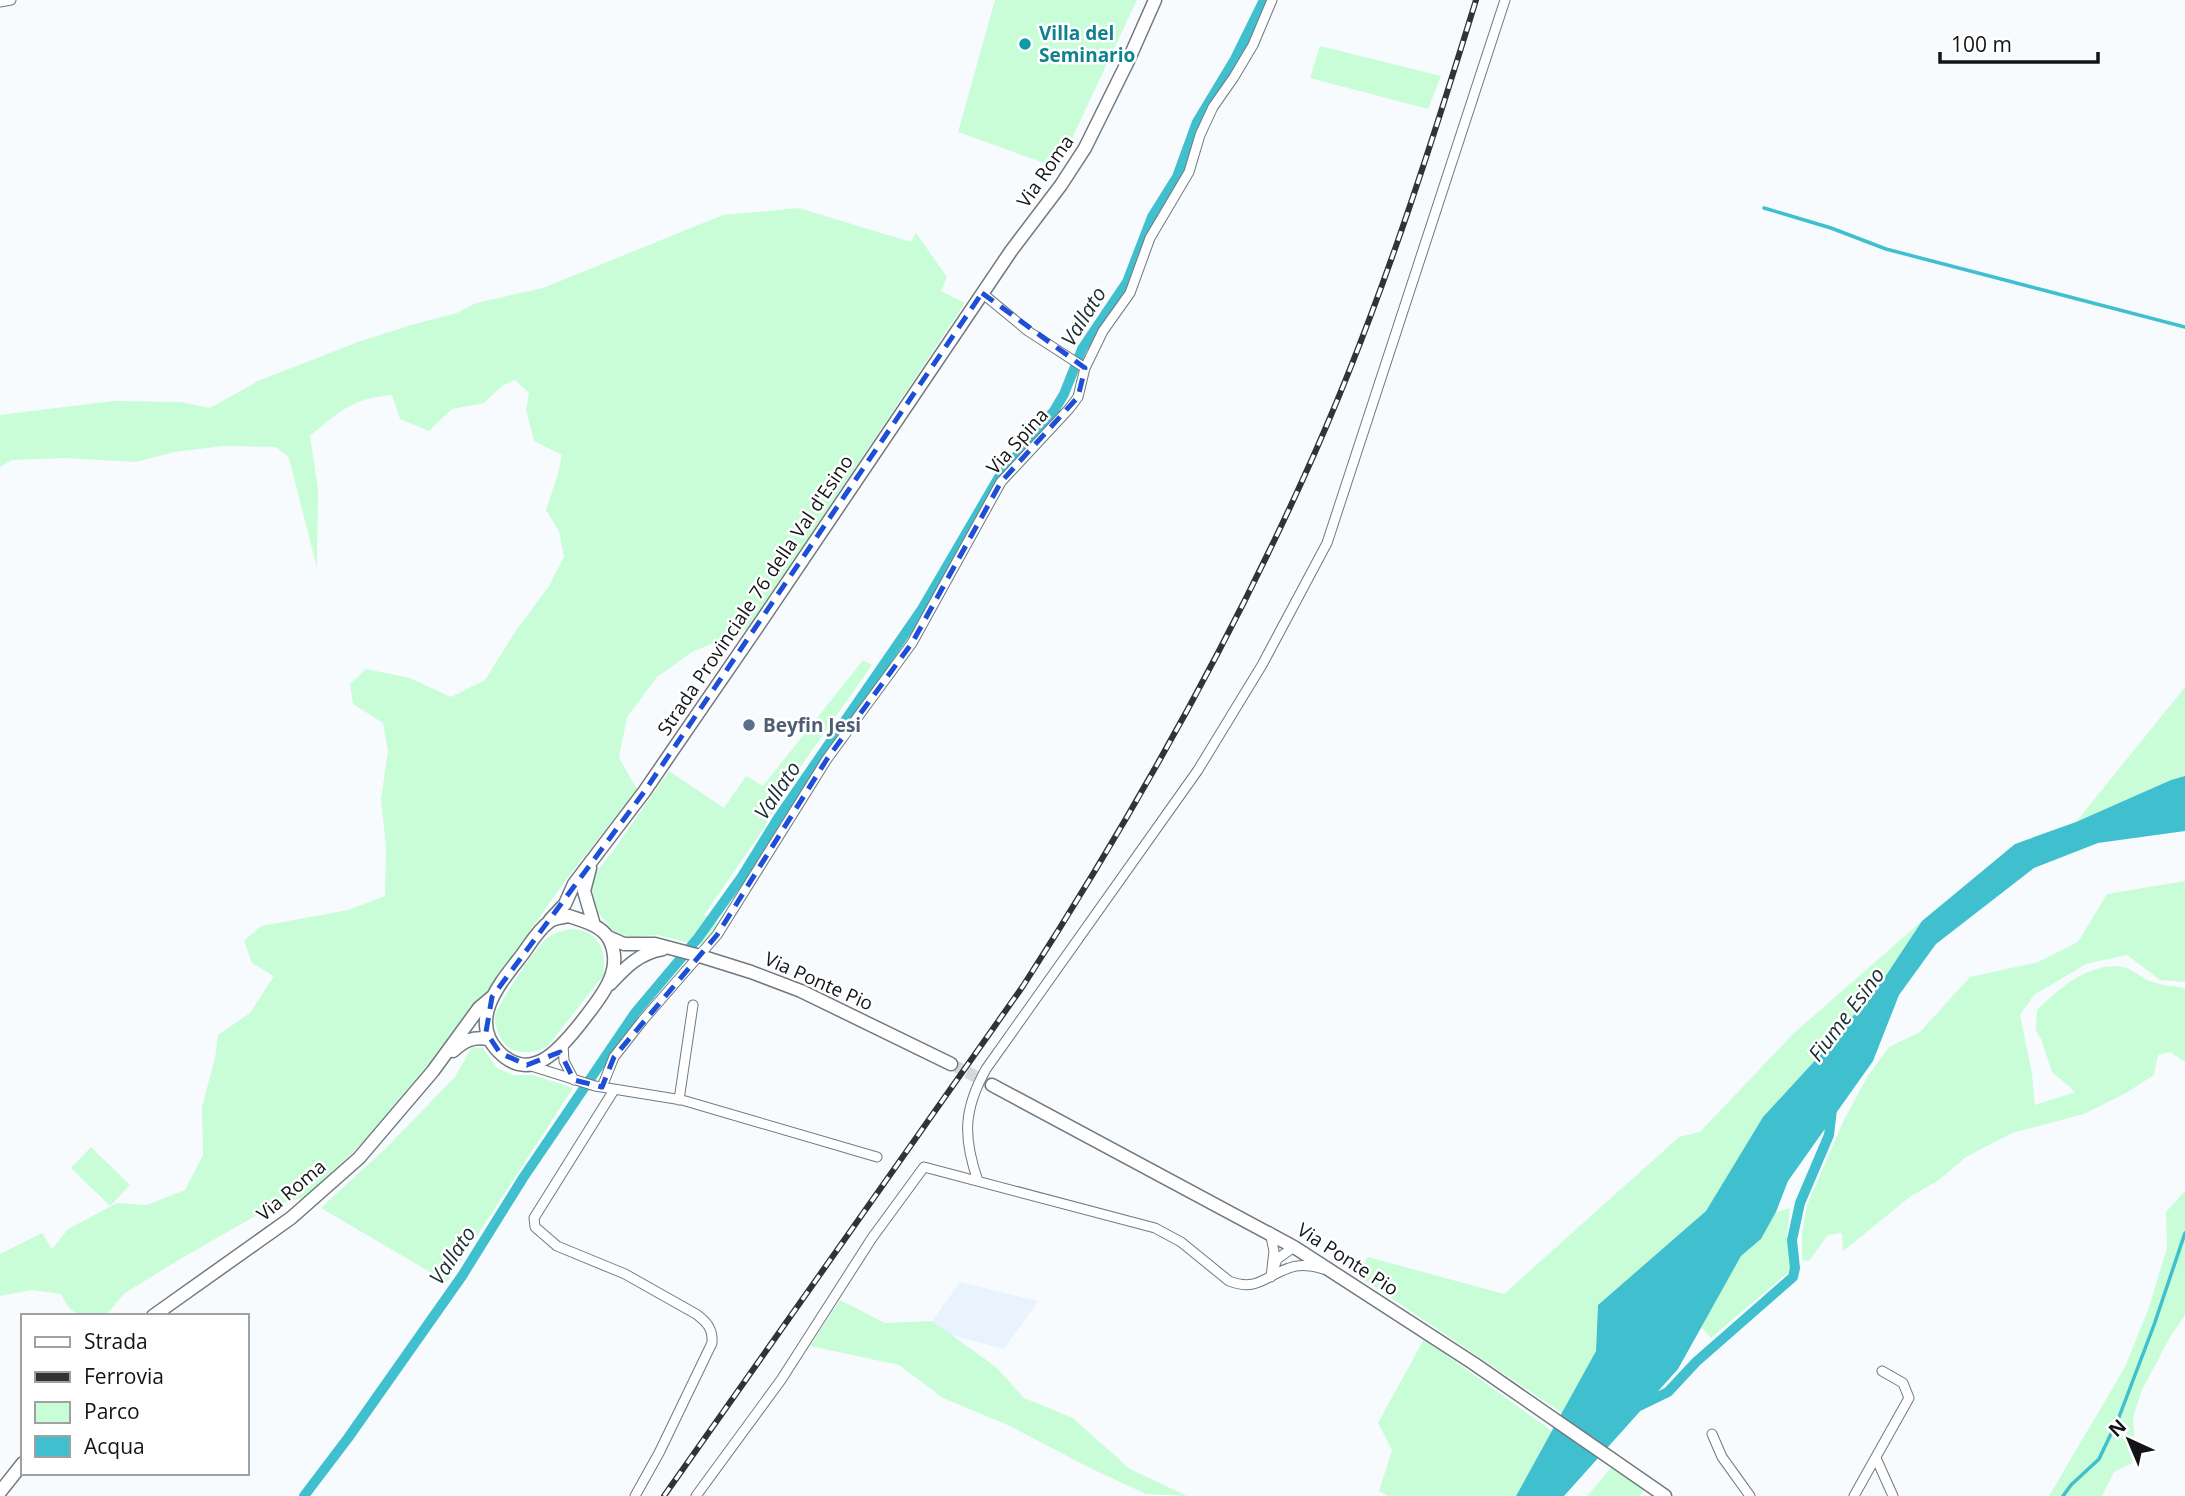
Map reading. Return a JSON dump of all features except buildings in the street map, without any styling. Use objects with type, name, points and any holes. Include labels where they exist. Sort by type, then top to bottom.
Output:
[{"type":"main road","name":"Via Roma","points":[[943,351],[1085,148],[1155,0]]},
{"type":"main road","name":"Strada Provinciale 76 della Val d'Esino","points":[[488,1039],[485,1024],[492,997],[502,981],[565,904],[574,884],[644,792],[943,351]]},
{"type":"main road","name":"Strada Provinciale 76 della Val d'Esino","points":[[594,859],[584,891],[594,925]]},
{"type":"main road","points":[[550,920],[569,916],[594,925],[608,937],[615,955],[608,987]]},
{"type":"main road","name":"Via Ponte Pio","points":[[608,937],[624,944],[642,943],[697,955],[801,991],[951,1063]]},
{"type":"main road","points":[[433,1071],[461,1044],[477,1037],[488,1039],[500,1054],[508,1059],[527,1065],[551,1056],[564,1045],[608,987],[636,958],[649,951],[671,949]]},
{"type":"main road","name":"Strada Provinciale 76 della Val d'Esino","points":[[433,1071],[479,1008],[492,997]]},
{"type":"main road","name":"Via Roma","points":[[156,1314],[291,1218],[359,1158],[433,1071]]},
{"type":"main road","name":"Via Ponte Pio","points":[[992,1085],[1270,1232],[1474,1363],[1663,1495]]},
{"type":"main road","points":[[0,1492],[21,1466]]},
{"type":"street","points":[[0,2],[11,0]]},
{"type":"street","name":"Via Spina","points":[[598,1087],[614,1057],[697,955],[717,935],[827,759],[912,643],[1001,482],[1078,397],[1079,364],[1130,293],[1150,239],[1189,172],[1200,135],[1213,107],[1252,45],[1272,0]]},
{"type":"street","points":[[978,1181],[969,1153],[967,1117],[976,1087],[986,1069],[1198,770],[1262,665],[1327,543],[1505,0]]},
{"type":"street","points":[[982,293],[1028,331],[1079,364]]},
{"type":"street","points":[[679,1100],[693,1005]]},
{"type":"street","points":[[564,1045],[564,1061],[576,1081]]},
{"type":"street","points":[[527,1065],[598,1087],[679,1100],[877,1157]]},
{"type":"street","points":[[614,1090],[534,1218],[535,1227],[557,1246],[625,1273],[706,1321],[713,1336],[659,1453],[635,1496]]},
{"type":"street","points":[[696,1496],[781,1380],[872,1238],[924,1167],[1155,1228],[1173,1237],[1229,1281],[1238,1285],[1249,1286],[1290,1267],[1305,1265],[1330,1271]]},
{"type":"street","points":[[1270,1232],[1274,1251],[1270,1277]]},
{"type":"street","points":[[1270,1277],[1278,1259],[1294,1247]]},
{"type":"street","points":[[1290,1267],[1295,1259],[1294,1247]]},
{"type":"street","points":[[1854,1496],[1909,1398],[1903,1383],[1882,1371]]},
{"type":"street","points":[[1712,1434],[1722,1457],[1750,1496]]},
{"type":"street","points":[[1876,1458],[1893,1496]]},
{"type":"highlighted area","points":[[982,293],[1085,368],[1078,397],[1001,482],[912,643],[827,759],[717,935],[614,1057],[602,1087],[574,1080],[560,1052],[527,1065],[500,1053],[486,1032],[492,997],[644,792]]},
{"type":"shaded area","points":[[960,1282],[1038,1301],[1004,1349],[951,1335],[932,1321]]},
{"type":"green space","points":[[995,0],[1137,0],[1058,168],[958,132]]},
{"type":"green space","points":[[1320,46],[1441,76],[1428,109],[1310,78]]},
{"type":"green space","points":[[799,208],[911,242],[916,233],[947,277],[941,291],[965,303],[748,629],[692,652],[657,677],[627,717],[619,758],[637,789],[565,881],[488,990],[365,1140],[307,1196],[271,1207],[177,1261],[125,1293],[107,1314],[78,1314],[69,1308],[61,1294],[32,1290],[0,1296],[0,1254],[42,1233],[52,1249],[68,1229],[117,1203],[147,1205],[185,1190],[203,1155],[202,1107],[218,1035],[250,1013],[274,976],[252,963],[244,941],[261,926],[348,910],[385,896],[386,847],[381,799],[388,751],[383,723],[353,704],[350,684],[366,669],[410,678],[451,697],[485,680],[515,632],[549,586],[564,557],[559,531],[546,510],[562,455],[534,441],[526,410],[529,393],[515,380],[502,386],[484,403],[452,409],[429,431],[400,419],[392,395],[356,403],[338,413],[310,436],[318,490],[317,568],[289,458],[276,447],[223,446],[174,452],[136,462],[64,458],[12,460],[0,467],[0,415],[113,401],[180,402],[210,408],[258,381],[358,342],[457,313],[476,303],[543,288],[723,215]]},
{"type":"green space","points":[[863,660],[872,665],[792,779],[762,831],[704,915],[720,924],[702,946],[657,935],[632,937],[615,933],[599,914],[590,894],[593,876],[669,771],[724,808],[746,776],[763,786]]},
{"type":"green space","points":[[2185,687],[2185,776],[2076,822]]},
{"type":"green space","points":[[2185,881],[2185,982],[2160,980],[2127,955],[2086,964],[2034,995],[2020,1015],[2032,1074],[2035,1105],[2075,1092],[2052,1072],[2036,1031],[2037,1010],[2076,978],[2099,968],[2123,967],[2152,982],[2185,988],[2185,1062],[2170,1052],[2158,1055],[2154,1075],[2126,1093],[2084,1114],[2012,1133],[1966,1157],[1939,1180],[1911,1196],[1843,1251],[1842,1233],[1828,1235],[1809,1261],[1802,1260],[1802,1233],[1807,1205],[1843,1122],[1867,1077],[1889,1047],[1920,1032],[1970,977],[2038,962],[2078,942],[2107,894]]},
{"type":"green space","points":[[1922,921],[1883,980],[1821,1054],[1763,1117],[1706,1211],[1598,1305],[1596,1351],[1562,1413],[1357,1275],[1368,1257],[1504,1294],[1679,1137],[1700,1132],[1794,1033]]},
{"type":"green space","points":[[571,929],[589,933],[595,938],[604,959],[603,976],[547,1047],[532,1052],[512,1049],[502,1040],[497,1028],[497,1010],[541,944],[552,935]]},
{"type":"green space","points":[[472,1047],[483,1048],[497,1068],[513,1075],[533,1075],[573,1088],[447,1282],[321,1208],[387,1147],[455,1077]]},
{"type":"green space","points":[[91,1147],[130,1185],[110,1206],[71,1168]]},
{"type":"green space","points":[[2185,1191],[2185,1315],[2142,1390],[2133,1417],[2135,1448],[2132,1463],[2114,1472],[2102,1496],[2049,1496],[2125,1367],[2148,1310],[2167,1248],[2166,1212]]},
{"type":"green space","points":[[1790,1208],[1787,1234],[1791,1270],[1711,1338],[1701,1327],[1741,1256],[1761,1239],[1776,1212]]},
{"type":"green space","points":[[840,1300],[885,1323],[932,1321],[996,1367],[1024,1398],[1073,1418],[1130,1469],[1187,1496],[1146,1494],[1010,1426],[943,1398],[899,1365],[810,1346]]},
{"type":"green space","points":[[1424,1339],[1552,1431],[1516,1496],[1388,1496],[1379,1491],[1392,1450],[1378,1423]]},
{"type":"green space","points":[[1611,1468],[1644,1488],[1640,1496],[1587,1496]]},
{"type":"water","points":[[2185,776],[2185,831],[2098,843],[2034,868],[1936,944],[1899,995],[1873,1061],[1788,1181],[1776,1212],[1761,1239],[1741,1256],[1678,1369],[1564,1496],[1516,1496],[1596,1351],[1598,1305],[1706,1211],[1763,1117],[1821,1054],[1883,980],[1922,921],[2015,844],[2076,822]]},
{"type":"waterway","name":"Vallato","points":[[304,1496],[462,1276],[523,1178],[635,1013],[698,938],[741,878],[778,818],[922,609],[999,477],[1054,411],[1064,394],[1082,349],[1127,282],[1152,217],[1177,177],[1197,122],[1235,59],[1264,0]]},
{"type":"waterway","points":[[1764,208],[1831,228],[1886,249],[2185,327]]},
{"type":"waterway","points":[[1637,1407],[1668,1392],[1696,1362],[1793,1277],[1795,1268],[1792,1240],[1800,1203],[1829,1135],[1832,1109]]},
{"type":"waterway","points":[[2063,1496],[2099,1459],[2119,1417],[2185,1233]]},
{"type":"tunnel","points":[[951,1064],[992,1085]]},
{"type":"railway","points":[[664,1496],[1023,986],[1100,863],[1207,674],[1303,479],[1353,362],[1418,182],[1476,0]]},
{"type":"place","name":"Villa del Seminario","points":[[1025,44]]},
{"type":"place","name":"Beyfin Jesi","points":[[749,725]]},
{"type":"water label","name":"Fiume Esino","points":[[1846,1014]]}]
